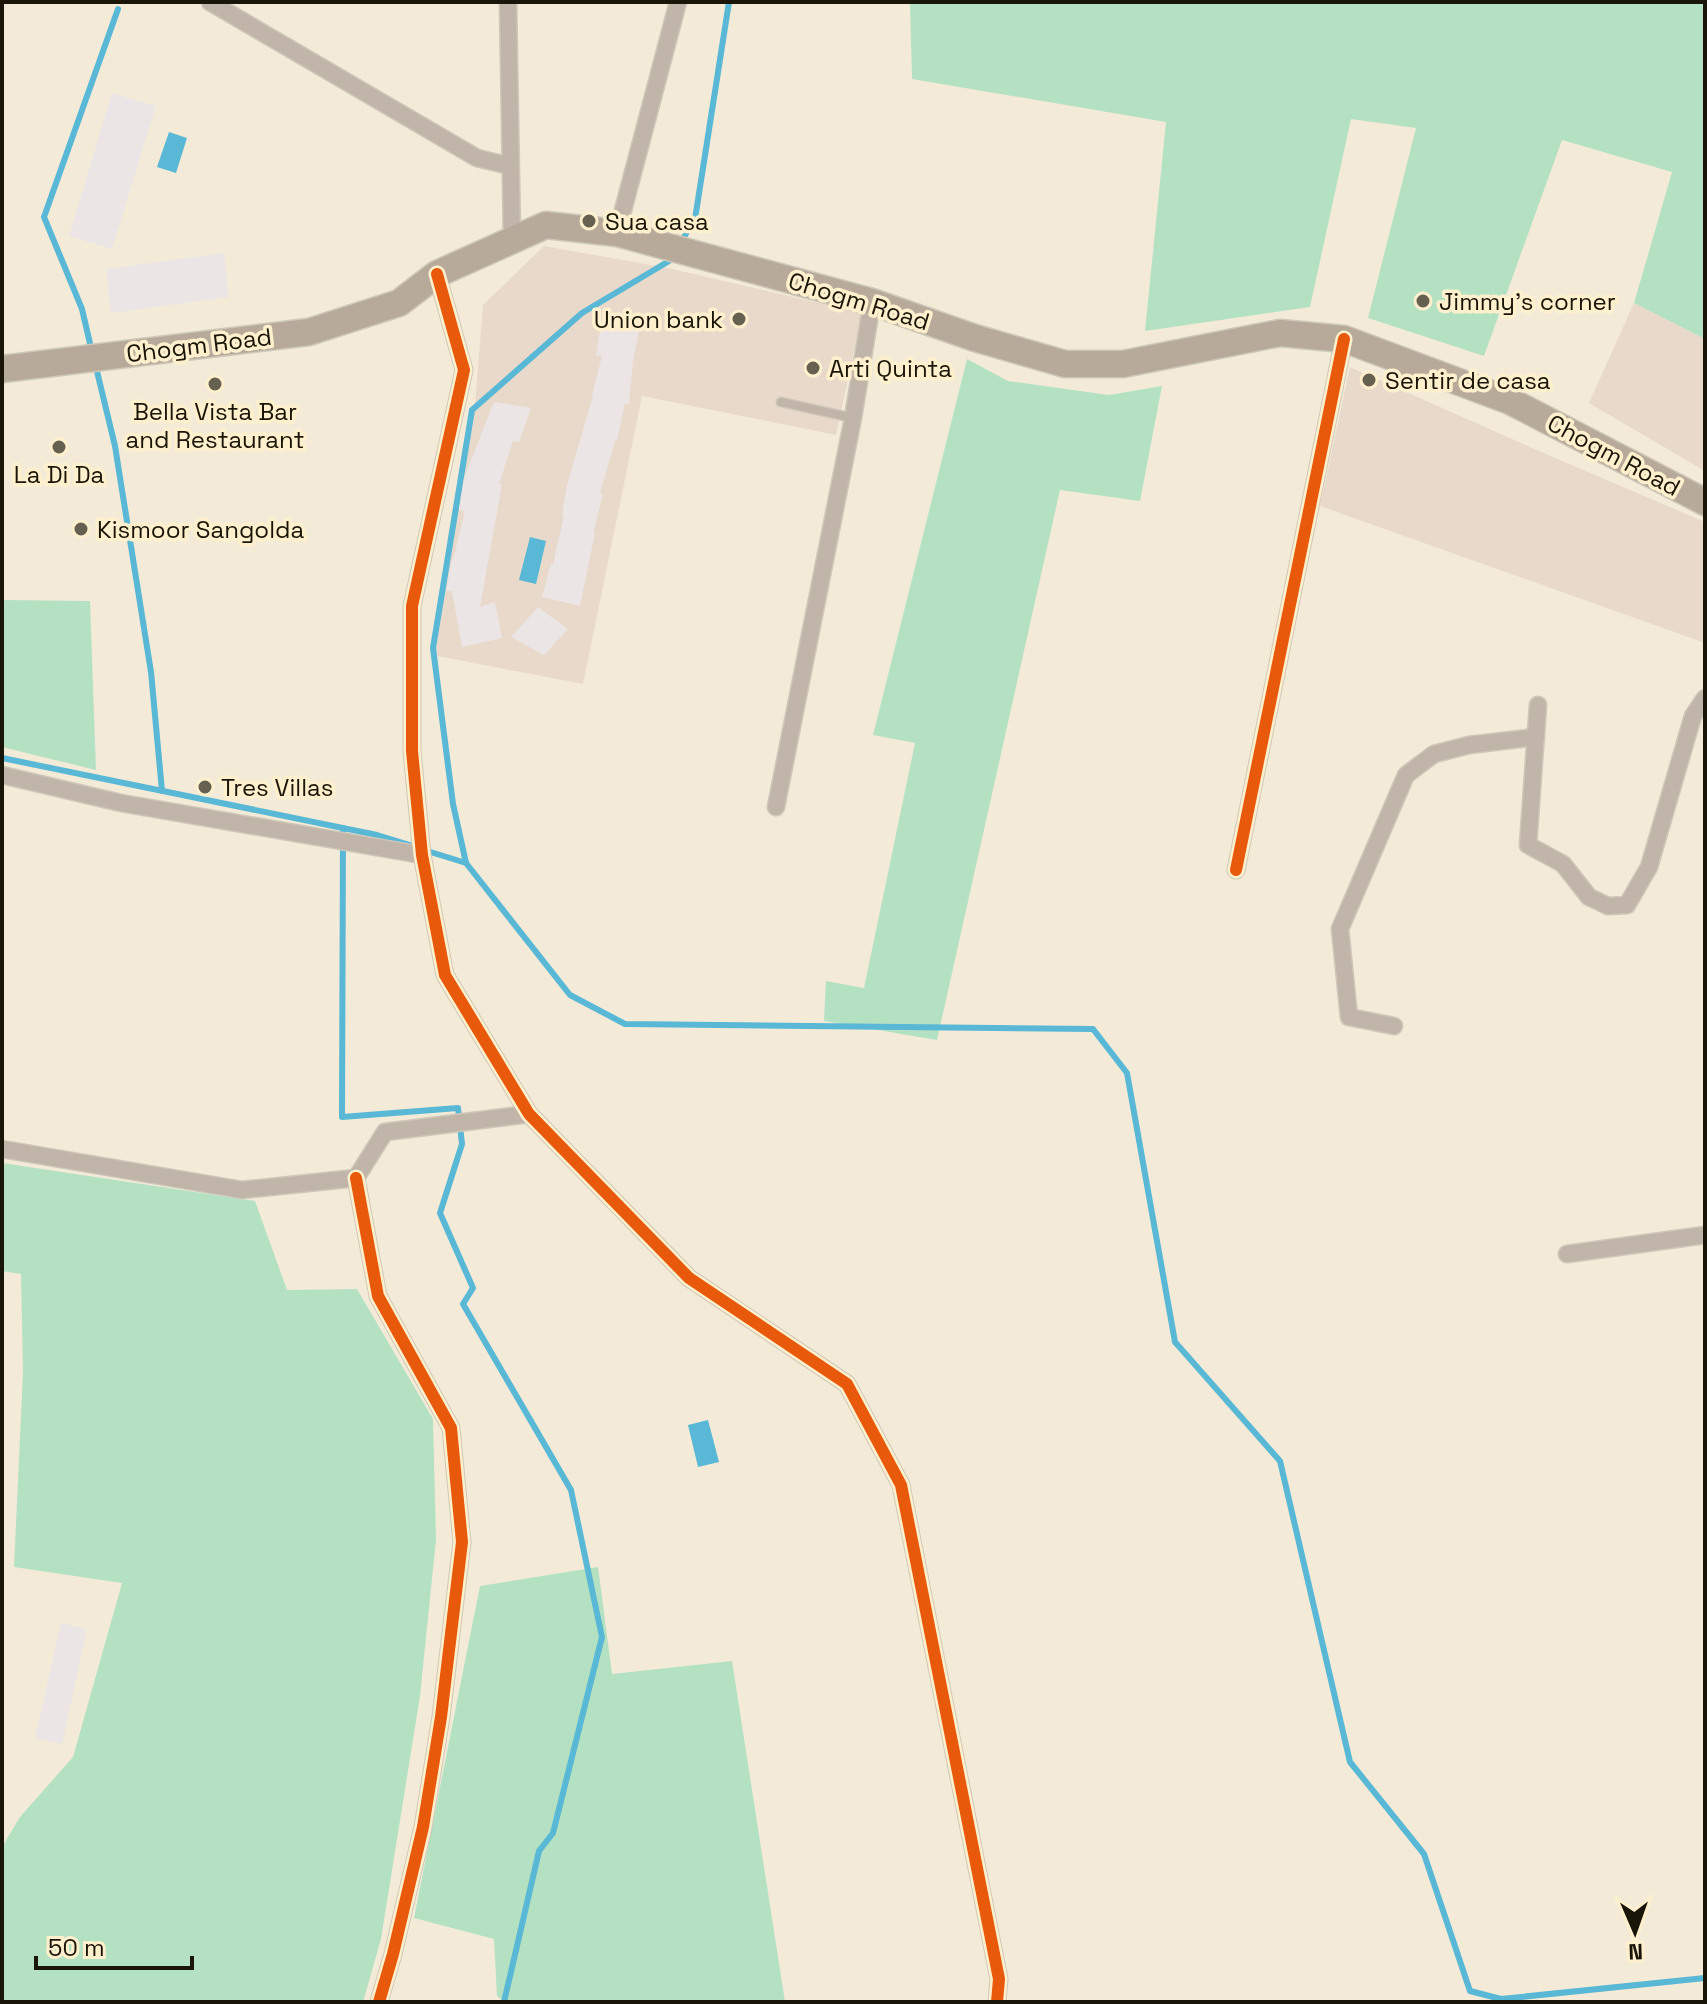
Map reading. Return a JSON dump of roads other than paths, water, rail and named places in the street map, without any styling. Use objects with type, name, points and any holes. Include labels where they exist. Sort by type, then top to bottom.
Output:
[{"type":"main road","name":"Chogm Road","points":[[2,369],[309,332],[399,303],[437,274],[546,225],[617,233],[872,302],[975,338],[1065,364],[1123,364],[1280,333],[1344,339],[1510,401],[1705,502]]},
{"type":"street","points":[[210,2],[477,158],[510,166]]},
{"type":"street","points":[[508,2],[512,240]]},
{"type":"street","points":[[617,233],[678,2]]},
{"type":"street","points":[[437,274],[464,370],[412,606],[412,751],[422,855],[445,975],[529,1114],[689,1278],[847,1384],[901,1485],[999,1979],[997,2002]]},
{"type":"street","points":[[776,807],[853,418],[872,302]]},
{"type":"street","points":[[1236,870],[1344,339]]},
{"type":"street","points":[[1538,705],[1528,845],[1563,864],[1589,897],[1608,906],[1627,905],[1649,867],[1693,716],[1705,698]]},
{"type":"street","points":[[1394,1026],[1349,1017],[1340,929],[1406,775],[1434,754],[1469,745],[1536,737]]},
{"type":"street","points":[[2,775],[121,803],[422,855]]},
{"type":"street","points":[[379,2002],[423,1827],[441,1717],[462,1542],[451,1428],[378,1296],[356,1178],[385,1132],[529,1114]]},
{"type":"street","points":[[2,1149],[242,1190],[356,1178]]},
{"type":"street","points":[[1567,1254],[1705,1235]]},
{"type":"lane","points":[[781,402],[853,418]]},
{"type":"water","points":[[169,132],[187,138],[176,173],[157,167]]},
{"type":"water","points":[[530,537],[546,541],[536,584],[519,580]]},
{"type":"water","points":[[708,1420],[719,1462],[698,1467],[688,1425]]},
{"type":"waterway","points":[[681,242],[695,219],[729,2]]},
{"type":"waterway","points":[[92,352],[82,309],[44,217],[118,9]]},
{"type":"waterway","points":[[673,255],[669,261],[582,313],[472,410],[433,648],[453,804],[466,863],[570,995],[625,1024],[1093,1029],[1127,1073],[1175,1342],[1280,1461],[1350,1762],[1424,1854],[1470,1991],[1501,1999],[1705,1978]]},
{"type":"waterway","points":[[95,363],[115,446],[151,672],[162,791]]},
{"type":"waterway","points":[[2,758],[377,835],[413,846]]},
{"type":"waterway","points":[[343,828],[342,1117],[458,1108],[462,1144],[440,1213],[473,1288],[463,1304],[571,1490],[602,1637],[553,1833],[539,1851],[504,2002]]},
{"type":"waterway","points":[[424,850],[466,863]]},
{"type":"place","name":"Sua casa","points":[[589,221]]},
{"type":"place","name":"Jimmy's corner","points":[[1423,301]]},
{"type":"place","name":"Union bank","points":[[739,319]]},
{"type":"place","name":"Arti Quinta","points":[[813,368]]},
{"type":"place","name":"Sentir de casa","points":[[1369,380]]},
{"type":"place","name":"Bella Vista Bar and Restaurant","points":[[215,384]]},
{"type":"place","name":"La Di Da","points":[[59,447]]},
{"type":"place","name":"Kismoor Sangolda","points":[[81,529]]},
{"type":"place","name":"Tres Villas","points":[[205,787]]}]
